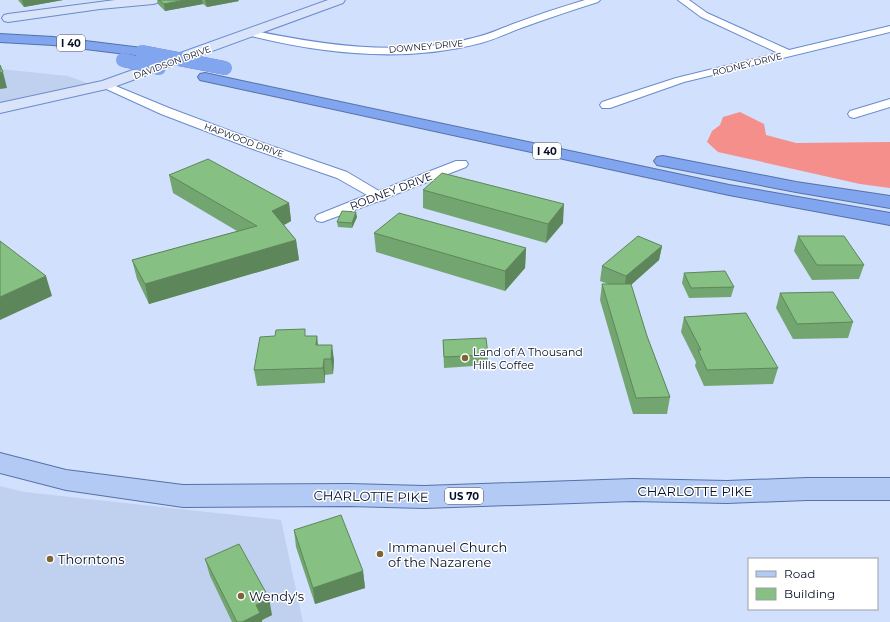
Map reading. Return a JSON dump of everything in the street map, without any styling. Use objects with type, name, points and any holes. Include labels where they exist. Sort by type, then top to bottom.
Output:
[{"type":"highway","name":"I 40","points":[[0,38],[54,41],[142,52],[225,68],[533,136],[796,187],[890,202]]},
{"type":"highway","name":"I 40","points":[[0,46],[104,56],[729,190],[890,219]]},
{"type":"main road","name":"CHARLOTTE PIKE","points":[[0,463],[66,480],[183,496],[348,495],[424,497],[633,490],[727,492],[807,489],[890,489]]},
{"type":"street","points":[[8,18],[101,2],[153,0]]},
{"type":"street","name":"DAVIDSON DRIVE","points":[[0,108],[106,86],[339,0]]},
{"type":"street","name":"DOWNEY DRIVE","points":[[251,33],[289,42],[332,48],[389,50],[432,47],[472,42],[595,0]]},
{"type":"street","points":[[682,0],[704,15],[788,54]]},
{"type":"street","name":"RODNEY DRIVE","points":[[606,105],[680,80],[890,29]]},
{"type":"street","name":"HAPWOOD DRIVE","points":[[106,86],[200,124],[342,175],[380,197]]},
{"type":"street","points":[[854,114],[890,103]]},
{"type":"street","name":"RODNEY DRIVE","points":[[322,218],[380,197],[461,164]]},
{"type":"shaded area","points":[[0,69],[68,76],[93,85],[0,103]]},
{"type":"shaded area","points":[[740,112],[764,124],[766,135],[796,143],[890,142],[890,188],[860,184],[718,152],[707,142],[712,131],[720,125],[723,117]]},
{"type":"shaded area","points":[[0,486],[24,492],[281,520],[303,622],[0,622]]},
{"type":"building","points":[[159,0],[185,0],[164,4]]},
{"type":"building","points":[[0,65],[3,72],[0,73]]},
{"type":"building","points":[[208,159],[289,203],[272,211],[296,240],[145,284],[132,260],[257,226],[169,175]]},
{"type":"building","points":[[442,173],[564,204],[548,224],[423,190]]},
{"type":"building","points":[[342,211],[356,212],[352,223],[337,222]]},
{"type":"building","points":[[399,213],[526,248],[505,271],[374,233]]},
{"type":"building","points":[[638,236],[662,246],[626,276],[602,266]]},
{"type":"building","points":[[798,236],[844,236],[864,265],[817,265]]},
{"type":"building","points":[[0,241],[46,276],[0,297]]},
{"type":"building","points":[[725,271],[734,287],[691,288],[684,273]]},
{"type":"building","points":[[602,284],[631,284],[647,336],[670,397],[636,398]]},
{"type":"building","points":[[833,292],[853,322],[797,324],[780,293]]},
{"type":"building","points":[[746,313],[778,368],[707,370],[698,350],[701,350],[684,317]]},
{"type":"building","points":[[305,329],[305,336],[317,336],[316,345],[332,345],[331,359],[324,359],[323,368],[254,370],[260,337],[275,336],[276,330]]},
{"type":"building","points":[[486,338],[488,355],[444,357],[443,340]]},
{"type":"building","points":[[341,515],[363,571],[313,588],[294,530]]},
{"type":"building","name":"Wendy's","points":[[239,544],[269,598],[256,605],[260,613],[242,622],[237,622],[205,559]]},
{"type":"place","name":"Land of A Thousand Hills Coffee","points":[[465,358]]},
{"type":"place","name":"Immanuel Church of the Nazarene","points":[[380,554]]},
{"type":"place","name":"Thorntons","points":[[50,559]]},
{"type":"place","name":"Wendy's","points":[[241,596]]}]
